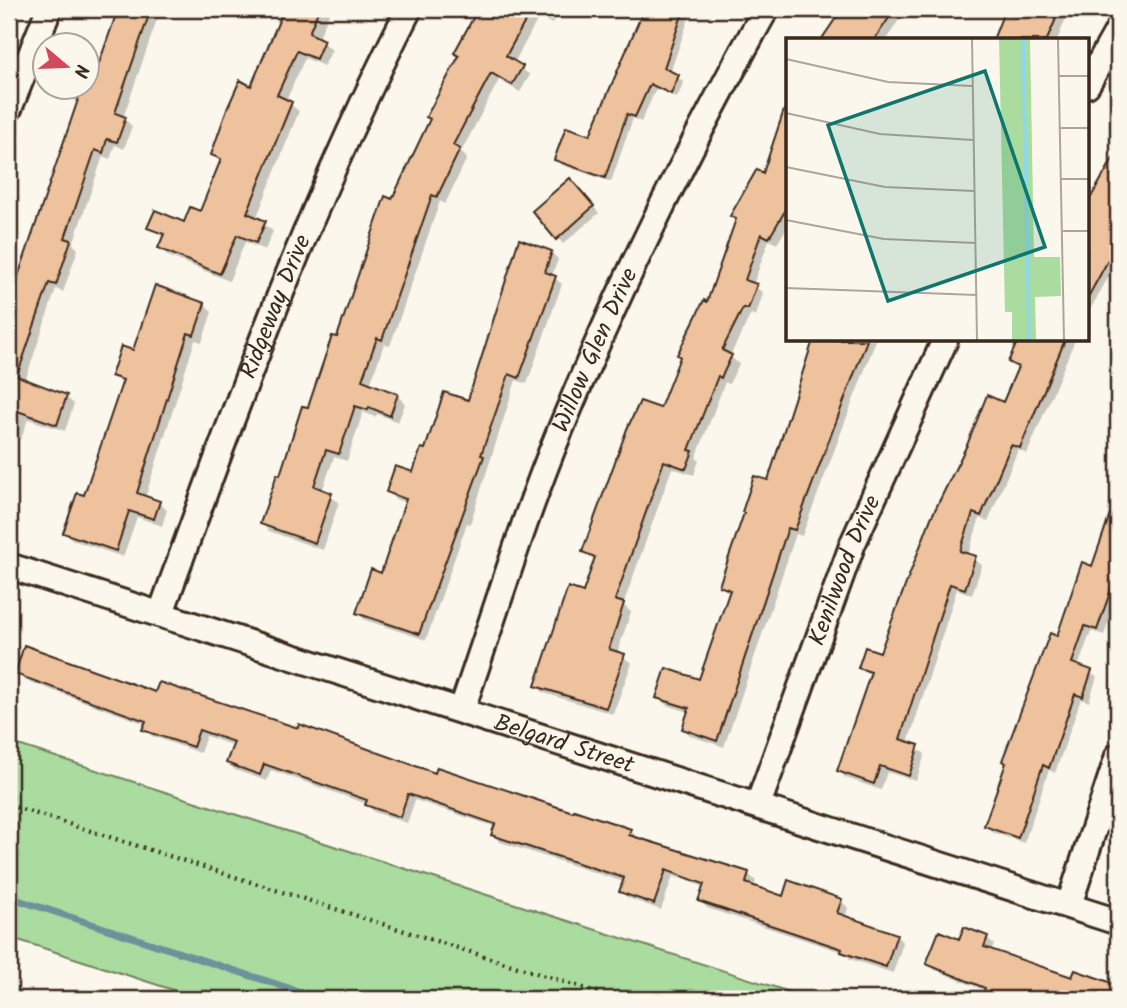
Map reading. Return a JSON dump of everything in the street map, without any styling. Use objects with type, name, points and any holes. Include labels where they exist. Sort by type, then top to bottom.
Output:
[{"type":"street","points":[[9,109],[49,9]]},
{"type":"street","name":"Ridgeway Drive","points":[[161,613],[283,282],[362,100],[408,9]]},
{"type":"street","name":"Willow Glen Drive","points":[[462,709],[558,436],[606,325],[659,208],[766,9]]},
{"type":"street","points":[[1088,83],[1118,30]]},
{"type":"street","name":"Kenilwood Drive","points":[[758,805],[853,542],[945,341]]},
{"type":"street","name":"Belgard Street","points":[[9,566],[462,709],[1118,922]]},
{"type":"street","points":[[1069,905],[1118,756]]},
{"type":"path","points":[[9,805],[618,999]]},
{"type":"green space","points":[[9,742],[812,999],[201,999],[9,937]]},
{"type":"building","points":[[118,9],[151,9],[115,113],[126,117],[117,142],[107,139],[103,153],[95,150],[65,238],[71,240],[56,285],[49,283],[17,376],[67,395],[57,425],[9,408],[9,303],[77,102],[102,102],[102,55]]},
{"type":"building","points":[[284,9],[319,9],[309,33],[324,40],[316,59],[297,51],[277,95],[292,102],[247,213],[266,221],[256,243],[237,235],[220,274],[158,248],[164,234],[147,228],[155,210],[184,222],[190,207],[200,211],[221,159],[211,155],[227,109],[240,80],[251,86]]},
{"type":"building","points":[[478,9],[532,9],[506,56],[523,66],[512,85],[491,73],[453,145],[460,149],[437,197],[432,195],[382,340],[377,338],[362,380],[398,394],[390,416],[369,407],[368,410],[355,406],[339,454],[326,450],[314,486],[332,493],[315,543],[260,524],[277,474],[280,475],[302,406],[308,407],[332,336],[337,337],[385,196],[392,199],[430,119],[426,117],[459,56],[454,53]]},
{"type":"building","points":[[644,9],[684,9],[664,68],[679,75],[671,94],[650,84],[635,117],[627,114],[605,178],[554,160],[566,127],[590,135]]},
{"type":"building","points":[[842,9],[895,9],[875,38],[822,38]]},
{"type":"building","points":[[1005,9],[1060,9],[1048,38],[994,38]]},
{"type":"building","points":[[786,110],[786,209],[769,238],[761,234],[745,280],[757,284],[748,309],[743,308],[722,350],[732,355],[721,378],[718,376],[689,450],[693,451],[686,469],[664,461],[615,600],[624,603],[609,649],[625,654],[606,708],[535,686],[568,587],[583,592],[595,557],[582,552],[627,429],[640,401],[660,408],[680,357],[677,355],[704,300],[707,302],[736,219],[730,216],[757,169],[763,173]]},
{"type":"building","points":[[1118,150],[1118,242],[1088,297],[1088,202]]},
{"type":"building","points":[[570,178],[594,206],[556,240],[532,211]]},
{"type":"building","points":[[519,239],[552,251],[545,272],[556,276],[519,378],[509,374],[481,455],[484,456],[419,634],[356,613],[371,569],[381,573],[406,499],[386,492],[395,466],[413,472],[421,448],[425,449],[444,392],[468,400]]},
{"type":"building","points":[[155,285],[205,303],[194,335],[188,333],[137,493],[160,501],[154,519],[129,511],[116,551],[63,533],[77,493],[84,495],[123,380],[111,376],[121,346],[133,350]]},
{"type":"building","points":[[813,341],[867,341],[795,530],[788,528],[717,741],[682,729],[689,708],[656,698],[666,668],[699,679],[730,590],[719,586],[754,476],[768,480]]},
{"type":"building","points":[[1018,341],[1065,341],[1020,448],[1011,445],[981,516],[973,513],[960,551],[976,556],[965,589],[950,584],[900,739],[919,745],[909,776],[880,766],[874,784],[837,771],[871,672],[858,668],[865,647],[880,652],[931,518],[967,445],[987,395],[1003,402],[1018,367],[1008,362]]},
{"type":"building","points":[[1115,500],[1118,500],[1118,569],[1097,630],[1085,626],[1072,663],[1092,670],[1083,697],[1075,694],[1049,768],[1043,765],[1018,838],[984,826],[1006,763],[1002,761],[1050,633],[1057,636],[1082,562],[1092,566]]},
{"type":"building","points":[[24,645],[155,692],[159,682],[298,728],[299,724],[435,773],[437,767],[573,812],[574,810],[631,829],[629,835],[749,872],[746,883],[783,896],[788,880],[842,899],[837,913],[897,934],[886,967],[841,952],[842,949],[698,901],[704,884],[666,870],[654,904],[619,892],[624,878],[491,835],[495,824],[408,794],[400,817],[365,805],[367,800],[264,764],[260,775],[226,763],[234,742],[199,730],[193,747],[142,730],[146,721],[15,674]]},
{"type":"building","points":[[964,927],[988,936],[984,947],[1072,977],[1075,970],[1118,985],[1118,999],[993,999],[982,996],[985,988],[926,964],[939,931],[959,939]]},
{"type":"waterway","points":[[9,897],[322,999]]}]
